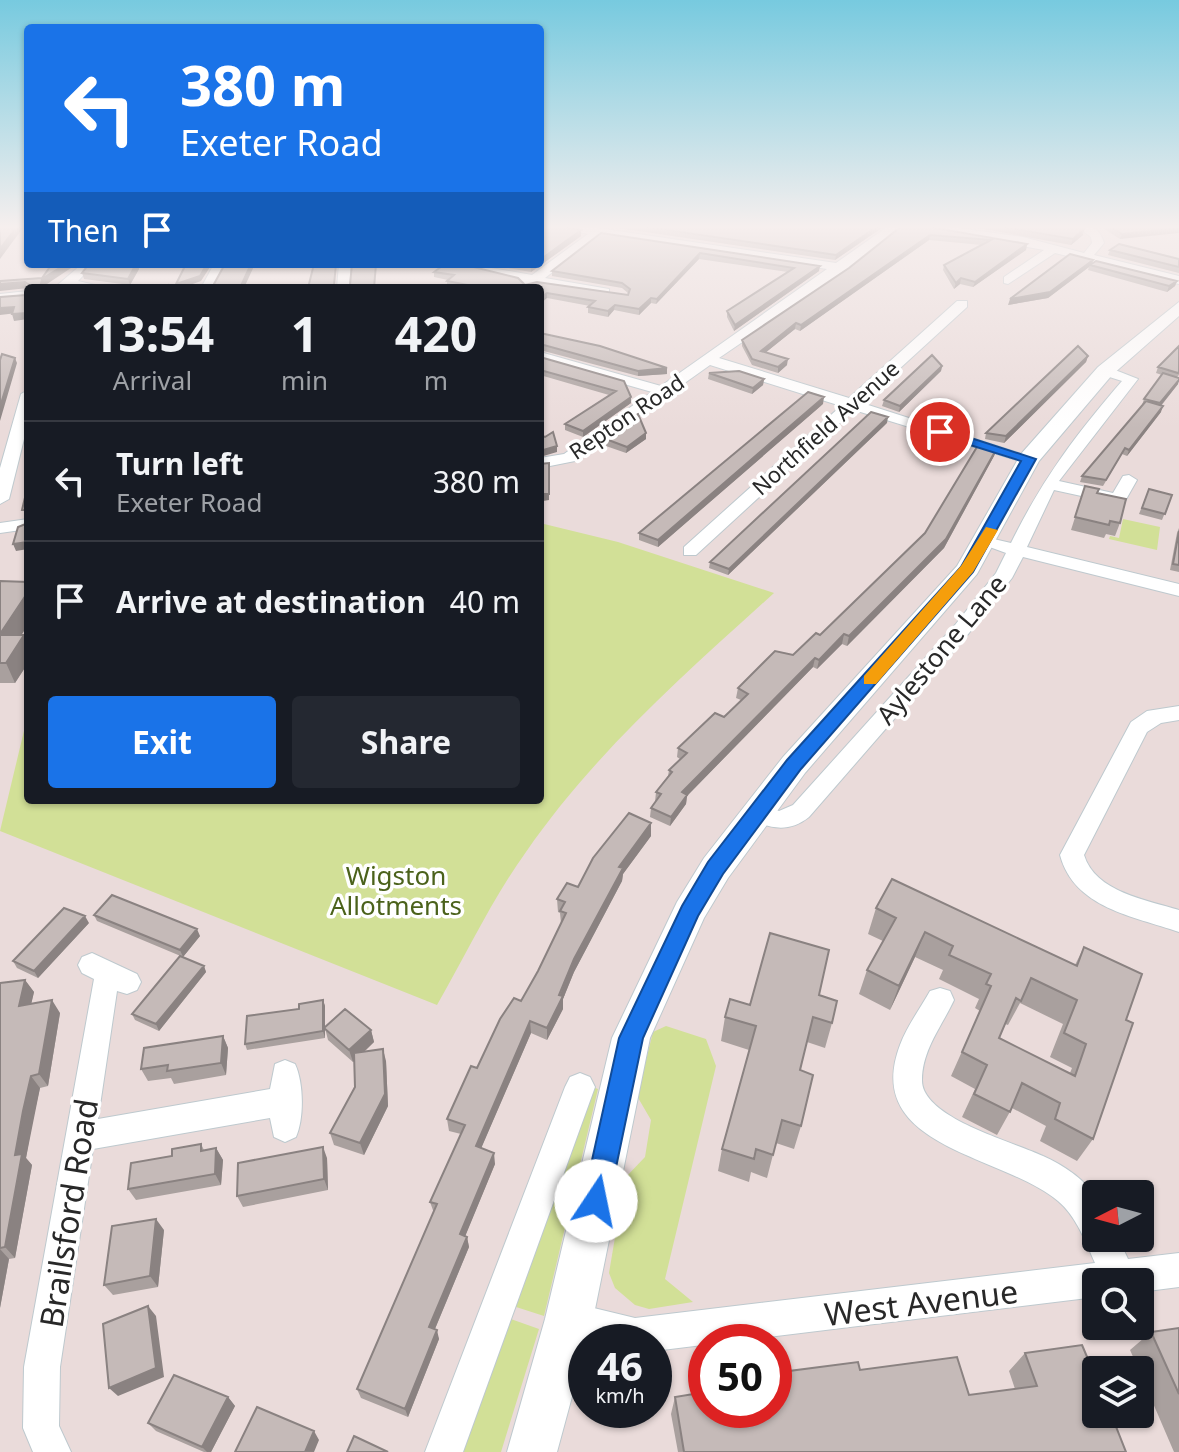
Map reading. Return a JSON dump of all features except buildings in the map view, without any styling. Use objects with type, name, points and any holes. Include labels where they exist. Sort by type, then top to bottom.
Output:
[{"type":"main road","name":"Aylestone Lane","points":[[532,1452],[569,1319],[631,1038],[689,912],[756,812],[968,569],[1029,459],[1105,371],[1179,307]]},
{"type":"street","points":[[576,293],[616,300]]},
{"type":"street","name":"Repton Road","points":[[544,462],[569,458],[806,293]]},
{"type":"street","points":[[0,298],[24,295]]},
{"type":"street","name":"Northfield Avenue","points":[[690,551],[962,304]]},
{"type":"street","points":[[544,357],[663,391]]},
{"type":"street","points":[[709,360],[1029,459]]},
{"type":"street","name":"Aylestone Lane","points":[[756,812],[785,821],[801,811],[962,629],[1005,574],[1049,484],[1078,442],[1131,379],[1105,371]]},
{"type":"street","points":[[0,499],[24,409]]},
{"type":"street","points":[[1049,484],[1125,502],[1129,480]]},
{"type":"street","points":[[0,528],[24,525]]},
{"type":"street","points":[[985,542],[1179,590]]},
{"type":"street","points":[[1179,713],[1155,716],[1139,727],[1072,855],[1079,874],[1103,893],[1179,921]]},
{"type":"street","name":"Brailsford Road","points":[[52,1452],[41,1428],[42,1367],[83,1136],[104,987],[111,974]]},
{"type":"street","points":[[940,1000],[906,1064],[904,1079],[908,1095],[917,1110],[940,1127],[1053,1177],[1071,1190],[1082,1207]]},
{"type":"street","points":[[444,1452],[580,1087]]},
{"type":"street","points":[[83,1136],[285,1101]]},
{"type":"street","name":"West Avenue","points":[[1154,1273],[1179,1270]]},
{"type":"street","name":"West Avenue","points":[[569,1319],[635,1335],[1082,1282]]},
{"type":"green space","points":[[1123,519],[1160,527],[1157,550],[1109,539],[1110,536],[1119,538]]},
{"type":"green space","name":"Wigston Allotments","points":[[544,524],[618,542],[774,593],[642,715],[553,815],[502,889],[437,1005],[0,831],[24,731],[24,804],[544,804]]},
{"type":"green space","points":[[666,1026],[706,1039],[716,1066],[665,1279],[693,1302],[649,1309],[635,1305],[615,1288],[609,1273],[625,1178],[645,1157],[651,1120],[637,1096],[653,1032]]},
{"type":"green space","points":[[590,1086],[598,1089],[544,1316],[513,1306]]},
{"type":"green space","points":[[508,1318],[539,1329],[501,1452],[461,1452]]},
{"type":"slow traffic","points":[[870,680],[968,569],[991,530]]},
{"type":"route","points":[[596,1201],[631,1038],[689,912],[716,868],[794,765],[968,569],[1029,459],[940,432]]}]
